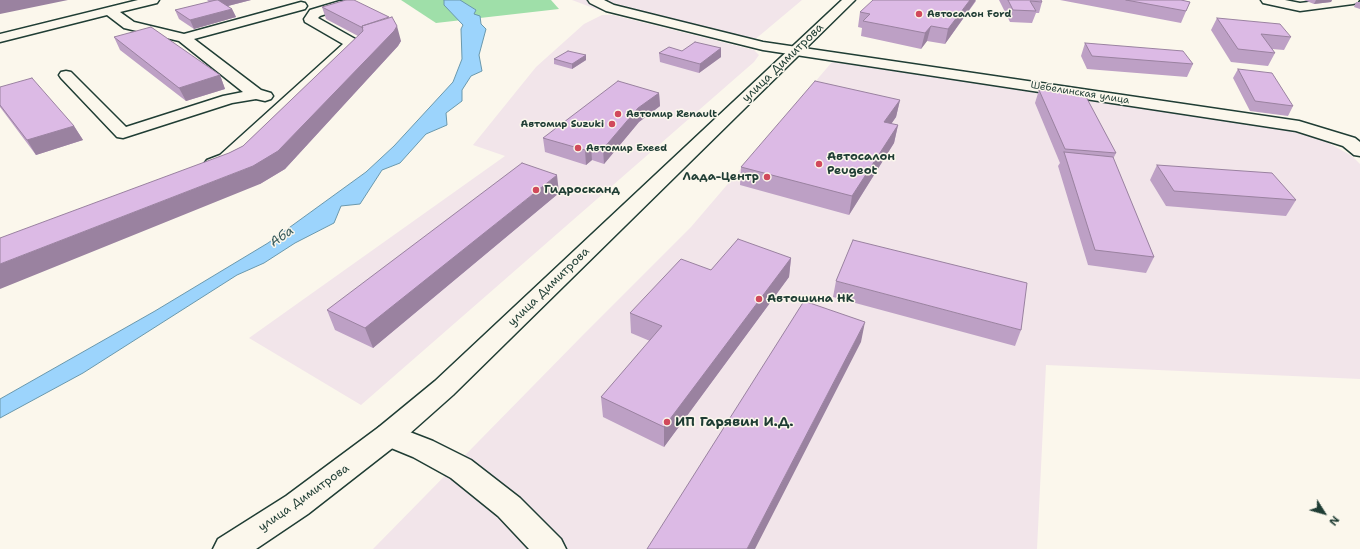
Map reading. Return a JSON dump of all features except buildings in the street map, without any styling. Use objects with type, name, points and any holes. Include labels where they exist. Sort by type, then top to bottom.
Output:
[{"type":"main road","points":[[0,38],[153,0]]},
{"type":"main road","name":"Шебелинская улица","points":[[594,0],[610,8],[763,46],[1299,126],[1356,146]]},
{"type":"main road","name":"улица Димитрова","points":[[229,549],[297,505],[389,435],[444,388],[849,0]]},
{"type":"main road","points":[[1267,0],[1300,7],[1353,0]]},
{"type":"main road","points":[[184,38],[302,6],[340,5]]},
{"type":"main road","points":[[197,170],[226,159],[352,43],[310,19],[302,6]]},
{"type":"main road","points":[[110,11],[129,25],[184,38],[256,94]]},
{"type":"main road","points":[[66,75],[123,133],[229,99],[256,94],[290,100]]},
{"type":"main road","points":[[389,435],[461,469],[509,507],[550,549]]},
{"type":"shaded area","points":[[572,0],[802,0],[746,47],[596,9]]},
{"type":"shaded area","points":[[602,15],[613,15],[754,50],[759,55],[754,62],[361,405],[249,338],[505,156],[473,145],[536,67],[584,24]]},
{"type":"shaded area","points":[[832,62],[1294,129],[1323,140],[1352,156],[1360,164],[1360,379],[1046,365],[1037,549],[373,549],[691,227]]},
{"type":"green space","points":[[401,0],[551,0],[559,9],[436,23]]},
{"type":"water","name":"Аба","points":[[444,0],[460,0],[476,10],[474,14],[480,16],[481,24],[486,29],[479,55],[482,71],[471,76],[462,90],[462,101],[446,113],[447,125],[426,134],[400,163],[382,170],[360,204],[341,206],[334,223],[295,243],[264,263],[237,275],[83,373],[0,418],[0,399],[155,311],[268,243],[366,172],[394,146],[453,82],[462,59],[461,29],[463,25],[444,5]]},
{"type":"place","name":"Автосалон Ford","points":[[919,14]]},
{"type":"place","name":"Автомир Renault","points":[[618,114]]},
{"type":"place","name":"Автомир Suzuki","points":[[612,124]]},
{"type":"place","name":"Автомир Exeed","points":[[578,148]]},
{"type":"place","name":"Автосалон Peugeot","points":[[819,164]]},
{"type":"place","name":"Лада-Центр","points":[[767,177]]},
{"type":"place","name":"Гидросканд","points":[[536,190]]},
{"type":"place","name":"Автошина НК","points":[[759,299]]},
{"type":"place","name":"ИП Гарявин И.Д.","points":[[667,422]]}]
